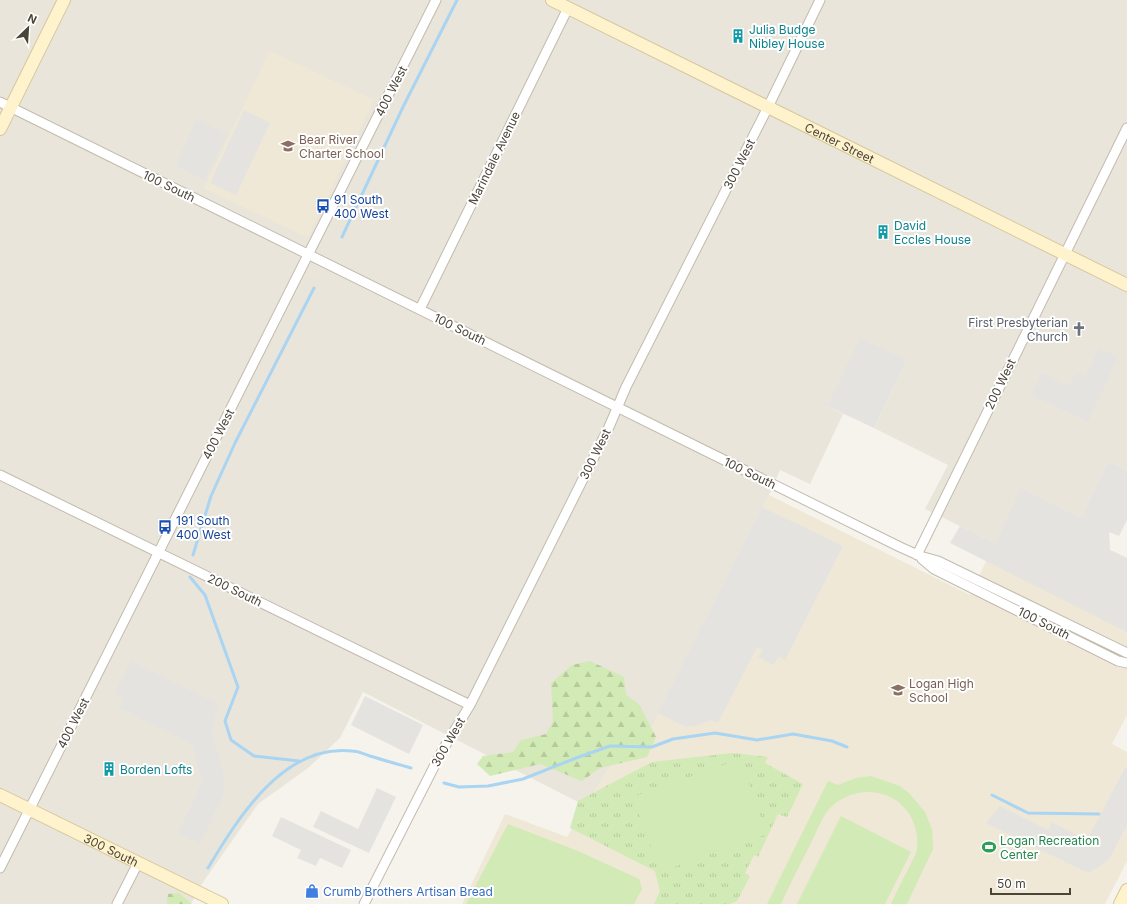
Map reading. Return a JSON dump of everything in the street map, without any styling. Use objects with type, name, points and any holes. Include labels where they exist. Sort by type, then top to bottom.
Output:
[{"type":"street","points":[[0,129],[5,104],[64,0]]},
{"type":"street","name":"400 West","points":[[0,868],[436,0]]},
{"type":"street","name":"Center Street","points":[[552,0],[1127,285]]},
{"type":"street","name":"300 West","points":[[364,904],[442,751],[470,705],[820,0]]},
{"type":"street","name":"Marindale Avenue","points":[[420,309],[568,8]]},
{"type":"street","name":"100 South","points":[[5,104],[918,556],[938,561],[1127,653]]},
{"type":"street","name":"200 West","points":[[918,556],[1127,128]]},
{"type":"street","name":"200 South","points":[[0,476],[470,705]]},
{"type":"street","name":"100 South","points":[[918,556],[934,569],[1118,661],[1127,664]]},
{"type":"street","name":"300 South","points":[[0,795],[222,904]]},
{"type":"street","points":[[117,904],[138,863]]},
{"type":"street","points":[[1120,904],[1127,890]]},
{"type":"shaded area","points":[[0,0],[1127,0],[1127,470],[1108,461],[1081,518],[995,543],[925,509],[948,465],[874,428],[907,360],[827,406],[843,414],[810,484],[780,470],[769,495],[652,727],[607,771],[586,806],[363,692],[340,738],[308,768],[258,804],[201,885],[191,904],[0,904]]},
{"type":"shaded area","name":"Bear River Charter School","points":[[270,51],[374,100],[308,238],[204,188]]},
{"type":"shaded area","points":[[244,110],[270,123],[236,195],[210,183]]},
{"type":"shaded area","points":[[197,119],[227,134],[205,180],[175,166]]},
{"type":"shaded area","points":[[860,338],[907,360],[874,428],[827,406]]},
{"type":"shaded area","points":[[1099,348],[1118,357],[1088,422],[1031,395],[1041,373],[1069,386],[1076,373],[1085,377]]},
{"type":"shaded area","points":[[1108,461],[1127,470],[1127,520],[1119,536],[1109,532],[1110,550],[1127,558],[1127,632],[950,543],[960,526],[995,543],[1021,488],[1081,518]]},
{"type":"shaded area","name":"Logan High School","points":[[1021,488],[1109,532],[1110,550],[1127,558],[1127,653],[1122,662],[1127,667],[1127,715],[1112,744],[1127,752],[1127,861],[1105,904],[462,904],[505,814],[567,837],[607,771],[652,727],[769,495],[970,595]]},
{"type":"shaded area","points":[[762,507],[843,546],[785,660],[779,657],[773,665],[758,657],[763,650],[757,647],[718,723],[710,720],[696,726],[686,727],[658,713]]},
{"type":"shaded area","points":[[131,661],[218,704],[212,732],[224,774],[224,794],[200,844],[178,833],[202,782],[192,744],[119,708],[124,698],[115,693]]},
{"type":"shaded area","points":[[365,696],[423,725],[409,754],[351,725]]},
{"type":"shaded area","points":[[1125,768],[1127,769],[1127,825],[1111,856],[1105,863],[1088,873],[986,823],[1000,806],[1048,830],[1052,822],[1087,840]]},
{"type":"shaded area","points":[[377,788],[396,797],[369,853],[313,827],[321,811],[358,829]]},
{"type":"shaded area","points":[[281,817],[351,850],[342,868],[320,858],[316,866],[297,858],[301,850],[272,836]]},
{"type":"green space","points":[[590,661],[624,677],[626,695],[639,704],[656,737],[647,757],[600,768],[582,781],[540,764],[490,776],[477,764],[483,756],[513,752],[521,740],[546,734],[553,721],[551,683],[572,665]]},
{"type":"green space","points":[[732,753],[768,757],[765,763],[803,784],[787,817],[778,814],[758,857],[754,855],[745,873],[750,876],[737,901],[730,904],[654,904],[660,891],[655,871],[570,828],[578,801],[652,762]]},
{"type":"green space","points":[[740,759],[767,834],[660,872],[633,797]]},
{"type":"green space","points":[[871,776],[900,786],[910,794],[925,812],[932,829],[933,849],[907,904],[891,904],[917,849],[916,832],[911,817],[902,806],[891,797],[877,793],[862,792],[847,796],[830,808],[822,821],[781,904],[767,904],[828,781],[838,785],[856,778]]},
{"type":"green space","points":[[841,816],[911,852],[885,904],[797,904]]},
{"type":"green space","points":[[508,824],[578,851],[639,879],[642,889],[634,904],[466,904]]},
{"type":"green space","points":[[179,893],[192,904],[167,904],[168,894]]},
{"type":"waterway","points":[[342,237],[403,107],[457,0]]},
{"type":"waterway","points":[[193,555],[211,496],[235,443],[314,288]]},
{"type":"waterway","points":[[190,577],[205,595],[238,687],[225,721],[231,740],[254,756],[299,761]]},
{"type":"waterway","points":[[444,783],[459,787],[488,786],[523,779],[610,746],[652,747],[673,739],[715,733],[757,740],[793,734],[832,741],[847,747]]},
{"type":"waterway","points":[[208,868],[249,807],[284,771],[305,759],[328,752],[354,751],[411,768]]},
{"type":"waterway","points":[[992,795],[1028,813],[1099,814]]},
{"type":"place","name":"Julia Budge Nibley House","points":[[738,36]]},
{"type":"place","name":"Bear River Charter School","points":[[288,146]]},
{"type":"place","name":"91 South 400 West","points":[[323,206]]},
{"type":"place","name":"David Eccles House","points":[[883,232]]},
{"type":"place","name":"First Presbyterian Church","points":[[1079,329]]},
{"type":"place","name":"191 South 400 West","points":[[165,527]]},
{"type":"place","name":"Logan High School","points":[[898,690]]},
{"type":"place","name":"Borden Lofts","points":[[109,769]]},
{"type":"place","name":"Logan Recreation Center","points":[[989,847]]},
{"type":"place","name":"Crumb Brothers Artisan Bread","points":[[312,891]]}]
